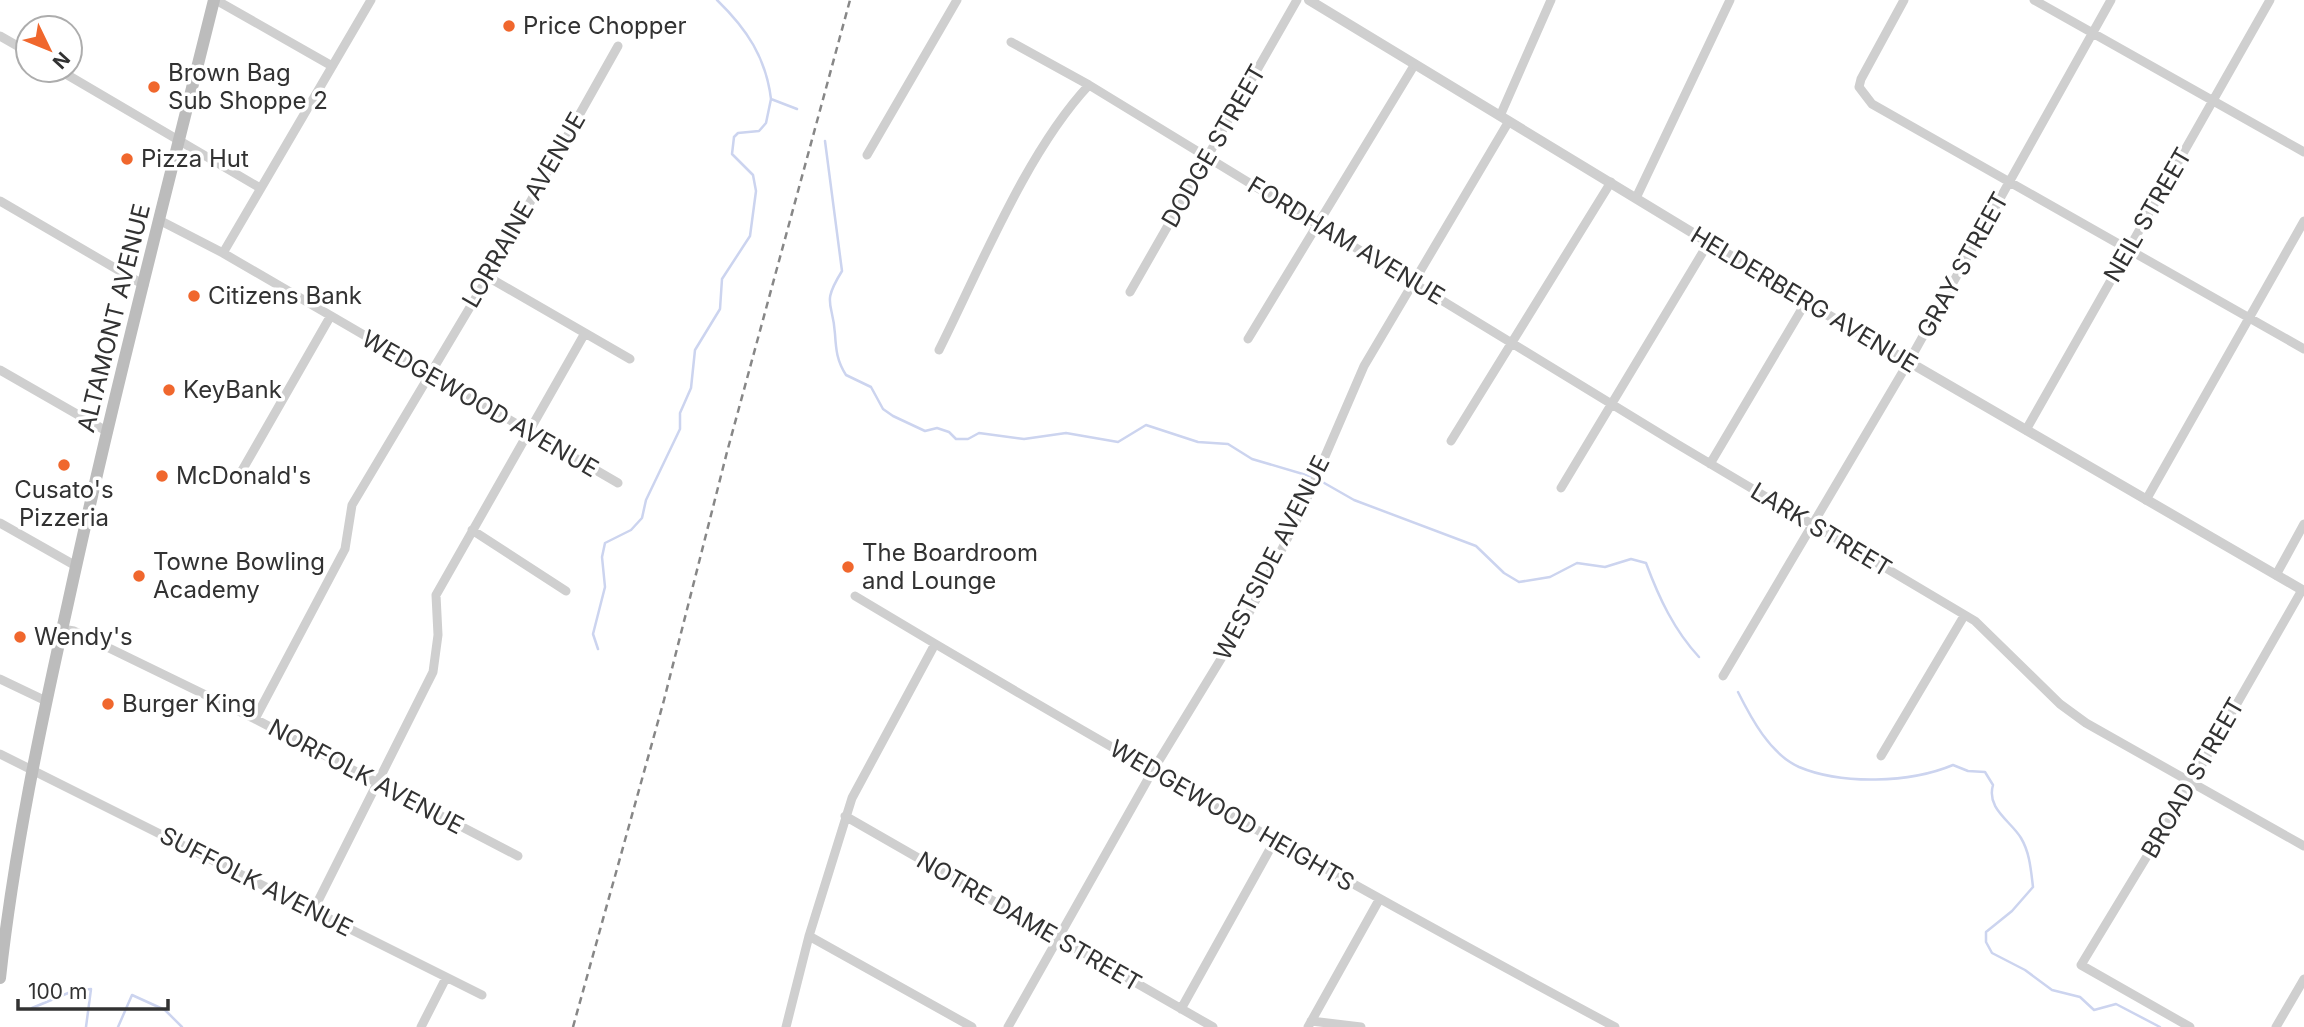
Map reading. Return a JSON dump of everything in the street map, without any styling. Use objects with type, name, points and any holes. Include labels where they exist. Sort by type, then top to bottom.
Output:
[{"type":"main road","name":"ALTAMONT AVENUE","points":[[0,978],[31,769],[108,432],[215,0]]},
{"type":"street","points":[[215,0],[332,66]]},
{"type":"street","points":[[223,253],[371,0]]},
{"type":"street","points":[[867,155],[957,0]]},
{"type":"street","name":"DODGE STREET","points":[[1130,292],[1297,0]]},
{"type":"street","name":"HELDERBERG AVENUE","points":[[1309,0],[1805,302],[2303,590]]},
{"type":"street","name":"WESTSIDE AVENUE","points":[[1008,1027],[1152,772],[1250,613],[1313,485],[1364,366],[1414,282],[1504,118],[1551,0]]},
{"type":"street","points":[[1636,198],[1730,0]]},
{"type":"street","points":[[1904,0],[1861,79],[1859,87],[1863,96],[1872,104],[2304,349]]},
{"type":"street","points":[[2034,0],[2304,152]]},
{"type":"street","name":"GRAY STREET","points":[[1723,676],[1908,363],[2111,0]]},
{"type":"street","name":"NEIL STREET","points":[[2026,430],[2270,0]]},
{"type":"street","name":"FORDHAM AVENUE","points":[[1011,42],[1089,85],[1678,444]]},
{"type":"street","name":"LORRAINE AVENUE","points":[[255,719],[345,549],[352,505],[488,276],[618,46]]},
{"type":"street","points":[[1248,339],[1415,64]]},
{"type":"street","points":[[83,84],[260,188]]},
{"type":"street","points":[[939,350],[1024,182],[1066,109],[1089,85]]},
{"type":"street","points":[[1451,441],[1611,182]]},
{"type":"street","points":[[0,201],[144,285]]},
{"type":"street","name":"WEDGEWOOD AVENUE","points":[[159,220],[223,253],[618,483]]},
{"type":"street","points":[[2146,500],[2304,221]]},
{"type":"street","points":[[1561,488],[1709,242]]},
{"type":"street","points":[[488,276],[630,359]]},
{"type":"street","points":[[1710,464],[1805,302]]},
{"type":"street","points":[[240,474],[330,317]]},
{"type":"street","points":[[313,911],[433,672],[438,635],[436,594],[585,333]]},
{"type":"street","points":[[0,370],[108,432]]},
{"type":"street","name":"LARK STREET","points":[[1678,444],[1975,621],[2060,704],[2085,723],[2304,846]]},
{"type":"street","points":[[0,523],[76,566]]},
{"type":"street","points":[[2276,575],[2304,524]]},
{"type":"street","points":[[472,530],[566,591]]},
{"type":"street","name":"BROAD STREET","points":[[2190,1027],[2081,965],[2192,782],[2303,590]]},
{"type":"street","name":"WEDGEWOOD HEIGHTS","points":[[855,596],[1152,772],[1379,900],[1615,1027]]},
{"type":"street","points":[[1881,755],[1964,616]]},
{"type":"street","name":"NORFOLK AVENUE","points":[[62,629],[74,632],[255,719],[518,856]]},
{"type":"street","points":[[786,1027],[809,936],[845,816],[865,770],[935,644]]},
{"type":"street","points":[[0,678],[46,701]]},
{"type":"street","name":"SUFFOLK AVENUE","points":[[0,754],[482,995]]},
{"type":"street","name":"NOTRE DAME STREET","points":[[845,816],[1213,1027]]},
{"type":"street","points":[[1181,1009],[1275,840]]},
{"type":"street","points":[[1361,1027],[1310,1024],[1379,900]]},
{"type":"street","points":[[809,936],[972,1027]]},
{"type":"street","points":[[421,1027],[446,978]]},
{"type":"street","points":[[2276,1027],[2304,979]]},
{"type":"waterway","points":[[717,0],[746,33],[760,57],[771,99],[797,109]]},
{"type":"waterway","points":[[598,649],[593,634],[605,587],[602,557],[605,543],[631,530],[642,518],[646,500],[680,429],[680,413],[691,388],[695,350],[720,309],[722,279],[750,236],[756,191],[753,175],[732,154],[734,137],[738,133],[759,131],[766,123],[771,99]]},
{"type":"waterway","points":[[825,141],[842,271],[830,297],[838,355],[846,375],[871,387],[883,409],[893,416],[925,431],[937,428],[949,432],[956,439],[968,439],[979,433],[1024,439],[1066,433],[1118,442],[1146,425],[1198,442],[1228,444],[1252,459],[1313,477]]},
{"type":"waterway","points":[[1319,480],[1354,500],[1476,546],[1504,573],[1519,582],[1550,577],[1577,563],[1605,567],[1631,559],[1646,563],[1668,613],[1699,657]]},
{"type":"waterway","points":[[1738,692],[1755,724],[1770,744],[1789,761],[1816,773],[1876,780],[1917,775],[1953,765],[1968,771],[1985,772],[1993,785],[1996,808],[2024,844],[2030,862],[2033,887],[2012,911],[1986,932],[1986,942],[1992,953],[2025,970],[2052,990],[2080,997],[2094,1010],[2116,1004],[2160,1027]]},
{"type":"waterway","points":[[32,1008],[73,991],[91,989],[86,1027]]},
{"type":"waterway","points":[[118,1027],[132,995],[165,1010],[182,1027]]},
{"type":"railway","points":[[573,1027],[664,700],[727,452],[850,0]]},
{"type":"place","name":"Price Chopper","points":[[509,26]]},
{"type":"place","name":"Brown Bag Sub Shoppe 2","points":[[154,87]]},
{"type":"place","name":"Pizza Hut","points":[[127,159]]},
{"type":"place","name":"Citizens Bank","points":[[194,296]]},
{"type":"place","name":"KeyBank","points":[[169,390]]},
{"type":"place","name":"Cusato's Pizzeria","points":[[64,465]]},
{"type":"place","name":"McDonald's","points":[[162,476]]},
{"type":"place","name":"The Boardroom and Lounge","points":[[848,567]]},
{"type":"place","name":"Towne Bowling Academy","points":[[139,576]]},
{"type":"place","name":"Wendy's","points":[[20,637]]},
{"type":"place","name":"Burger King","points":[[108,704]]}]
